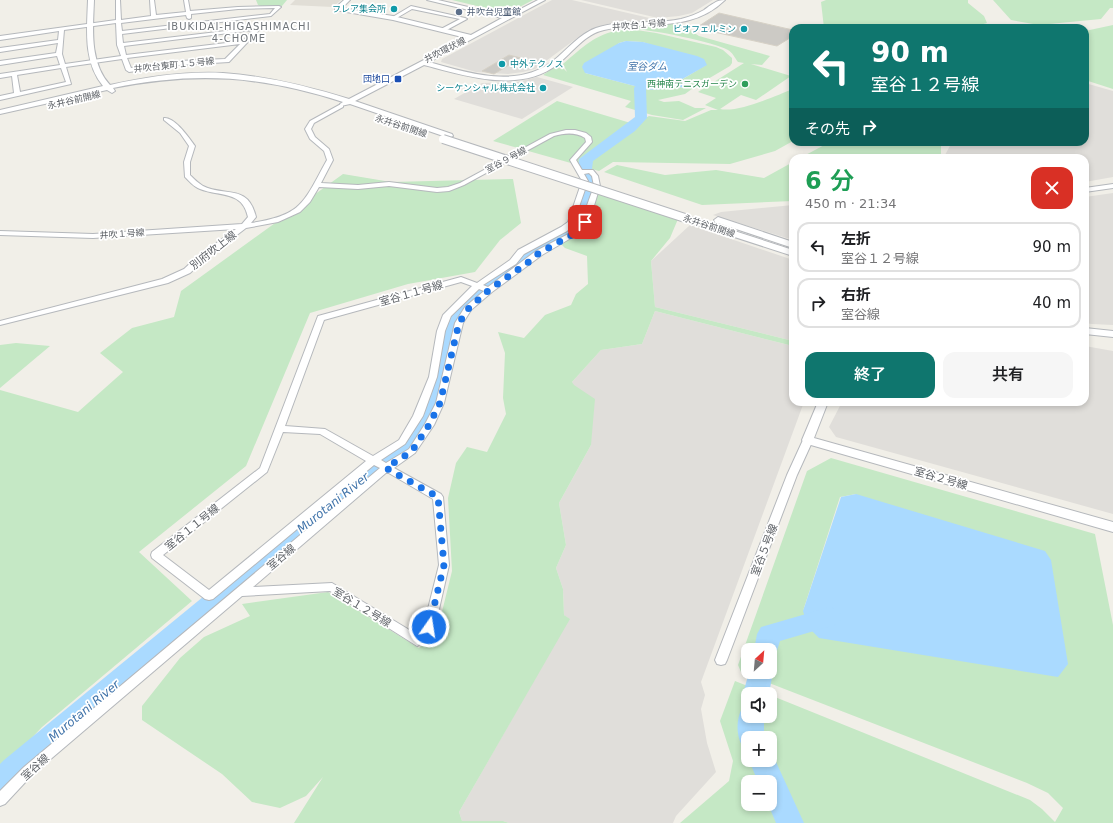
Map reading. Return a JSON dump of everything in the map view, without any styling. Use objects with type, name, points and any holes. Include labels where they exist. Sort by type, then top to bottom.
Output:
[{"type":"street","points":[[91,0],[90,50],[93,61],[101,78],[110,90]]},
{"type":"street","points":[[118,0],[120,45],[123,57]]},
{"type":"street","points":[[152,0],[154,17]]},
{"type":"street","points":[[186,0],[195,48]]},
{"type":"street","points":[[253,0],[256,6]]},
{"type":"street","points":[[347,0],[337,9],[393,18],[471,37]]},
{"type":"street","points":[[430,0],[508,18]]},
{"type":"street","name":"井吹環状線","points":[[341,106],[542,0]]},
{"type":"street","name":"井吹台１号線","points":[[422,62],[486,78],[521,76],[539,72],[550,66],[587,36],[597,30],[609,27],[676,22],[702,13],[722,0]]},
{"type":"street","points":[[0,38],[91,24],[188,13],[222,7],[279,7],[271,15],[120,33]]},
{"type":"street","points":[[393,18],[411,7],[465,19],[443,30]]},
{"type":"street","points":[[120,45],[258,28],[245,42]]},
{"type":"street","points":[[0,98],[69,83],[59,54],[62,29]]},
{"type":"street","points":[[0,50],[61,41]]},
{"type":"street","name":"井吹台東町１５号線","points":[[123,57],[129,70],[179,63],[227,61],[245,42]]},
{"type":"street","name":"井吹台東町１５号線","points":[[0,76],[93,61],[245,42]]},
{"type":"street","points":[[0,63],[59,54]]},
{"type":"street","points":[[14,74],[17,94]]},
{"type":"street","name":"永井谷前開線","points":[[0,117],[162,78],[220,75],[285,83],[348,102],[446,138]]},
{"type":"street","name":"永井谷前開線","points":[[0,112],[110,90],[171,81],[218,78],[258,82],[291,89],[688,215],[789,244]]},
{"type":"street","name":"井吹１号線","points":[[0,233],[93,236],[244,226],[268,223],[292,214],[305,205],[330,160],[327,150],[312,138],[308,129],[312,122],[341,106]]},
{"type":"street","name":"別府吹上線","points":[[0,323],[165,281],[187,271],[200,259],[244,226],[252,217],[252,210],[240,197],[227,192],[201,188],[187,176],[186,162],[192,146],[182,132],[166,119]]},
{"type":"street","name":"室谷９号線","points":[[317,184],[358,187],[389,184],[437,190],[449,189],[462,184],[552,135],[561,132],[573,131],[583,133],[588,137],[589,142],[573,160],[585,181],[571,222],[564,229],[521,252],[513,262],[477,286]]},
{"type":"street","name":"室谷線","points":[[0,800],[28,771],[386,468],[412,451],[429,425],[440,403],[459,323],[468,309],[489,290],[539,253],[579,231],[585,222],[597,186],[595,176],[591,171],[580,172]]},
{"type":"street","points":[[1089,189],[1113,186]]},
{"type":"street","name":"永井谷前開線","points":[[688,215],[789,252]]},
{"type":"street","name":"室谷１１号線","points":[[461,279],[477,286],[447,314],[441,330],[433,377],[418,416],[402,442],[372,461],[209,596],[156,555],[264,470],[321,318],[461,279]]},
{"type":"street","points":[[477,286],[489,290]]},
{"type":"street","points":[[1089,331],[1113,334]]},
{"type":"street","points":[[1089,338],[1113,340]]},
{"type":"street","points":[[808,440],[821,406]]},
{"type":"street","name":"室谷１２号線","points":[[240,592],[332,587],[417,641],[429,627],[444,565],[438,497],[372,461],[322,431],[279,429]]},
{"type":"street","name":"室谷２号線","points":[[808,440],[1113,527]]},
{"type":"street","name":"室谷５号線","points":[[721,660],[792,475],[808,440]]},
{"type":"shaded area","points":[[295,0],[341,0],[333,7],[290,5]]},
{"type":"shaded area","points":[[552,0],[572,0],[658,20],[617,23],[588,30],[535,69],[523,72],[508,74],[476,72],[441,62],[442,59]]},
{"type":"shaded area","name":"ビオフェルミン","points":[[581,0],[713,0],[692,13],[658,18]]},
{"type":"shaded area","points":[[537,77],[573,87],[522,119],[454,99],[482,83],[517,82]]},
{"type":"shaded area","points":[[1089,84],[1113,91],[1113,177],[1089,181],[1089,154],[946,154],[950,146],[1089,146]]},
{"type":"shaded area","points":[[1113,193],[1113,325],[1089,324],[1089,196]]},
{"type":"shaded area","points":[[789,205],[789,239],[713,215],[721,212]]},
{"type":"shaded area","points":[[690,225],[789,259],[789,340],[655,307],[651,261]]},
{"type":"shaded area","points":[[655,311],[789,345],[789,406],[803,406],[701,682],[705,695],[701,709],[707,743],[716,772],[676,816],[673,823],[509,823],[503,821],[462,821],[459,812],[569,619],[564,615],[563,589],[556,568],[566,545],[559,503],[591,445],[572,382],[601,350],[642,344]]},
{"type":"shaded area","points":[[1089,347],[1113,351],[1113,514],[836,437],[829,427],[840,406],[1089,406]]},
{"type":"green space","points":[[256,0],[287,0],[282,6],[260,6]]},
{"type":"green space","points":[[452,0],[533,0],[510,12],[502,12]]},
{"type":"green space","points":[[826,0],[968,0],[968,3],[984,16],[987,23],[824,24],[821,2]]},
{"type":"green space","points":[[993,0],[1113,0],[1113,8],[1110,8],[1101,19],[1049,24],[1033,24],[1011,20]]},
{"type":"green space","points":[[679,23],[699,36],[770,56],[762,65],[751,64],[789,75],[789,77],[756,100],[741,95],[720,109],[736,109],[789,91],[789,143],[775,151],[730,164],[613,162],[599,171],[493,141],[557,101],[634,124],[649,116],[685,121],[711,110],[718,110],[705,105],[716,98],[698,92],[744,63],[738,62],[728,50],[709,43],[664,33],[630,29],[656,33],[716,47],[723,50],[732,58],[732,63],[730,66],[685,94],[658,100],[664,102],[679,101],[695,108],[706,108],[683,120],[652,115],[625,107],[631,101],[543,75],[559,64],[567,72],[563,64],[589,42],[603,35],[620,30],[616,30],[614,28]],"holes":[[[626,41],[643,42],[706,65],[678,82],[687,85],[683,88],[673,85],[666,88],[653,90],[585,73],[619,43]]]},
{"type":"green space","points":[[1113,25],[1113,89],[1089,81],[1089,30]]},
{"type":"green space","points":[[822,146],[941,146],[941,154],[808,154]]},
{"type":"green space","points":[[789,164],[789,201],[702,205],[604,172],[617,165],[665,175],[716,170],[764,178]]},
{"type":"green space","points":[[343,174],[391,182],[513,179],[521,223],[500,240],[475,272],[408,284],[310,313],[246,466],[139,552],[192,601],[42,727],[0,772],[0,390],[78,412],[123,372],[100,353],[132,328],[174,317],[181,291]]},
{"type":"green space","points":[[598,192],[678,219],[670,238],[651,261],[655,307],[789,340],[789,345],[655,311],[642,344],[601,350],[572,382],[574,385],[595,399],[591,445],[559,503],[566,545],[556,568],[563,589],[564,615],[570,619],[459,812],[462,821],[503,821],[509,823],[294,823],[323,777],[306,796],[280,808],[252,802],[222,774],[142,720],[142,706],[180,658],[204,637],[250,616],[242,604],[328,592],[419,648],[438,628],[452,571],[448,498],[456,463],[467,447],[487,452],[506,414],[503,398],[505,353],[498,332],[524,338],[545,315],[571,305],[576,294],[588,284],[587,256],[565,248],[562,245],[564,242],[585,230]]},
{"type":"green space","points":[[16,343],[50,346],[0,388],[0,345]]},
{"type":"green space","points":[[831,458],[1095,534],[1113,625],[1113,823],[800,823],[774,767],[777,767],[777,731],[759,731],[757,726],[758,723],[777,723],[777,698],[1030,800],[1055,822],[1063,808],[1048,793],[1027,783],[759,679],[777,679],[777,643],[746,643],[807,471]],"holes":[[[856,494],[803,611],[840,497]]]},
{"type":"green space","points":[[741,657],[741,672],[738,665]]},
{"type":"green space","points":[[735,681],[750,687],[741,687],[741,723],[744,723],[744,731],[741,731],[741,767],[757,767],[760,775],[741,775],[741,811],[776,811],[781,823],[680,823],[729,781],[733,761],[720,721]]},
{"type":"water","name":"室谷ダム","points":[[626,41],[643,42],[697,56],[704,59],[707,65],[679,81],[688,85],[684,88],[673,85],[660,89],[646,89],[585,73],[582,67],[584,63],[619,43]]},
{"type":"water","points":[[856,494],[1045,551],[1051,560],[1068,664],[1058,677],[819,638],[808,627],[803,611],[841,497]]},
{"type":"building","name":"ビオフェルミン","points":[[719,13],[789,29],[789,38],[777,46],[696,28]]},
{"type":"building","name":"中外テクノス","points":[[509,55],[521,58],[494,74],[482,71]]},
{"type":"waterway","name":"Murotani River","points":[[0,782],[13,769],[349,488],[405,446],[425,416],[438,385],[445,361],[449,325],[458,311],[487,284],[537,249],[573,229],[582,212],[586,198],[588,175],[585,169],[586,159],[630,128],[641,118],[640,88]]},
{"type":"waterway","points":[[767,643],[769,634],[830,617]]},
{"type":"waterway","points":[[758,687],[759,679]]},
{"type":"waterway","points":[[751,723],[751,731]]},
{"type":"waterway","points":[[765,767],[790,823]]},
{"type":"place","name":"フレア集会所","points":[[394,9]]},
{"type":"place","name":"井吹台児童館","points":[[459,12]]},
{"type":"place","name":"ビオフェルミン","points":[[744,29]]},
{"type":"place","name":"中外テクノス","points":[[502,64]]},
{"type":"place","name":"団地口","points":[[398,79]]},
{"type":"place","name":"西神南テニスガーデン","points":[[745,84]]},
{"type":"place","name":"シーケンシャル株式会社","points":[[543,88]]},
{"type":"district","name":"IBUKIDAI-HIGASHIMACHI 4-CHOME","points":[[239,32]]},
{"type":"route","points":[[429,627],[444,565],[438,497],[386,468],[412,451],[429,425],[440,403],[450,368],[459,323],[468,309],[489,290],[539,253],[579,231],[585,222]]}]
